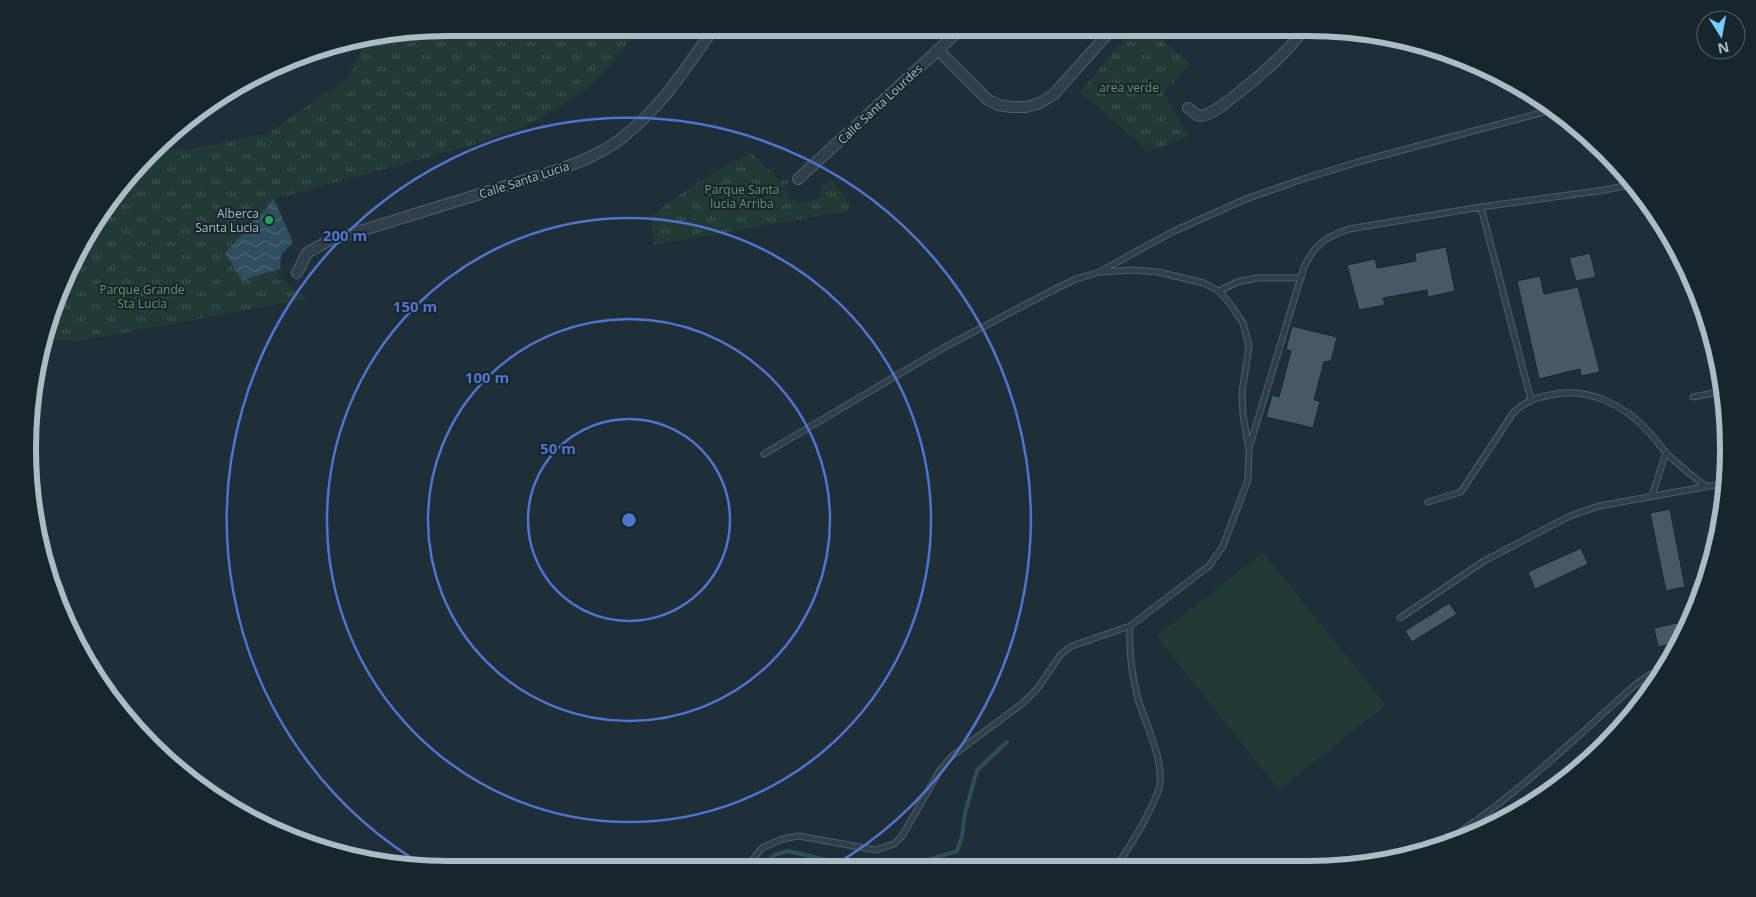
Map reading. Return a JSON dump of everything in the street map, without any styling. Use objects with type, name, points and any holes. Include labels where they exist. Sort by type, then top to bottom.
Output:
[{"type":"street","name":"Calle Santa Lucía","points":[[297,273],[307,253],[328,241],[554,172],[580,162],[604,149],[628,133],[652,111],[673,87],[708,36]]},
{"type":"street","name":"Calle Santa Lourdes","points":[[798,179],[953,36]]},
{"type":"street","points":[[938,50],[987,99],[1011,107],[1026,107],[1040,103],[1054,94],[1105,36]]},
{"type":"street","points":[[1188,108],[1201,116],[1227,102],[1262,75],[1299,36]]},
{"type":"lane","points":[[1100,272],[1172,232],[1273,189],[1358,162],[1545,112]]},
{"type":"lane","points":[[1249,450],[1301,278],[1310,253],[1321,242],[1349,229],[1625,186]]},
{"type":"lane","points":[[1481,207],[1531,400]]},
{"type":"lane","points":[[751,861],[762,848],[782,839],[799,836],[876,850],[894,844],[902,836],[940,770],[952,756],[1023,703],[1037,689],[1061,654],[1072,646],[1130,626],[1208,566],[1223,546],[1248,480],[1249,450],[1243,416],[1242,392],[1249,346],[1243,323],[1231,305],[1219,291],[1204,283],[1158,272],[1133,270],[1100,272],[1076,279],[1053,290],[945,347],[764,454]]},
{"type":"lane","points":[[1219,291],[1237,282],[1257,278],[1301,278]]},
{"type":"lane","points":[[1428,502],[1461,492],[1513,413],[1521,405],[1531,400],[1563,392],[1589,395],[1614,403],[1635,418],[1666,452],[1705,486]]},
{"type":"lane","points":[[1693,397],[1716,393]]},
{"type":"lane","points":[[1652,496],[1666,452]]},
{"type":"lane","points":[[1400,618],[1484,561],[1538,531],[1570,516],[1599,506],[1718,484]]},
{"type":"lane","points":[[1120,861],[1144,821],[1160,786],[1160,770],[1157,756],[1137,694],[1130,662],[1130,626]]},
{"type":"lane","points":[[1462,830],[1522,787],[1635,685],[1653,674]]},
{"type":"green space","name":"Parque Grande Sta Lucia","points":[[448,36],[632,36],[614,62],[586,91],[533,122],[480,143],[274,199],[293,242],[281,255],[279,276],[307,299],[80,341],[51,339],[68,291],[91,242],[121,198],[167,148],[188,150],[268,133],[348,78],[364,45],[395,40]]},
{"type":"green space","name":"area verde","points":[[1126,36],[1157,36],[1191,64],[1163,93],[1189,136],[1149,152],[1080,92]]},
{"type":"green space","name":"Parque Santa lucia Arriba","points":[[751,153],[779,180],[789,181],[785,190],[790,199],[799,203],[821,198],[822,185],[832,180],[850,204],[848,211],[654,245],[651,215],[712,173]]},
{"type":"green space","points":[[1263,552],[1386,705],[1279,790],[1156,636]]},
{"type":"water","name":"Alberca Santa Lucia","points":[[274,199],[293,242],[281,255],[280,269],[242,280],[225,253]]},
{"type":"building","points":[[1446,247],[1455,291],[1428,297],[1427,290],[1383,298],[1385,305],[1359,310],[1347,265],[1375,259],[1377,268],[1416,261],[1415,253]]},
{"type":"building","points":[[1590,253],[1596,277],[1576,281],[1569,258]]},
{"type":"building","points":[[1540,276],[1544,294],[1578,287],[1600,372],[1581,376],[1580,369],[1539,379],[1517,281]]},
{"type":"building","points":[[1292,326],[1337,337],[1331,361],[1324,362],[1314,400],[1320,401],[1313,428],[1266,417],[1272,395],[1279,397],[1291,351],[1286,349]]},
{"type":"building","points":[[1670,509],[1685,587],[1666,591],[1650,513]]},
{"type":"building","points":[[1581,548],[1588,564],[1535,589],[1528,572]]},
{"type":"building","points":[[1449,603],[1457,614],[1412,642],[1405,631]]},
{"type":"building","points":[[1677,623],[1678,628],[1670,644],[1658,647],[1654,628]]},
{"type":"waterway","points":[[923,861],[957,851],[977,770],[1007,742]]},
{"type":"waterway","points":[[770,861],[774,855],[788,851],[831,861]]},
{"type":"place","name":"Alberca Santa Lucia","points":[[269,220]]}]
